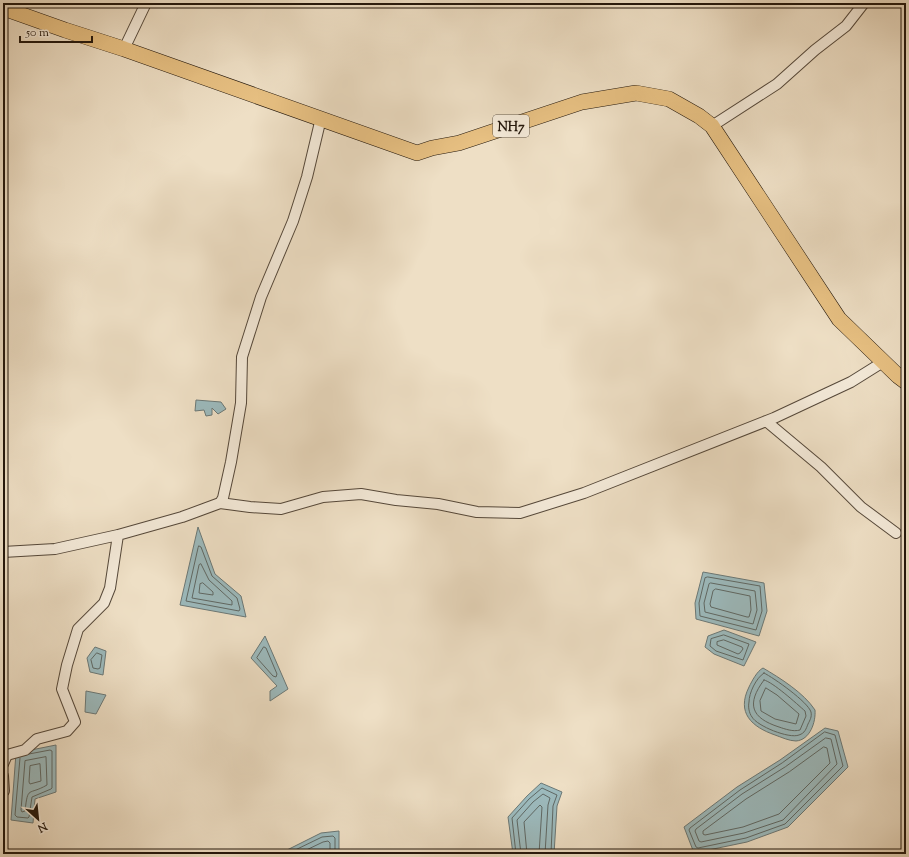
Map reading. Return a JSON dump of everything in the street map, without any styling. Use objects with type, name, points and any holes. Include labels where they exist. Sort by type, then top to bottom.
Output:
[{"type":"highway","name":"NH7","points":[[3,8],[64,30],[124,49],[418,153],[432,148],[459,143],[582,102],[636,93],[669,99],[712,126],[839,319],[906,382]]},
{"type":"street","points":[[124,49],[146,3]]},
{"type":"street","points":[[712,126],[777,84],[814,50],[846,26],[860,6]]},
{"type":"street","points":[[220,503],[223,498],[231,462],[241,404],[242,357],[261,297],[293,221],[307,177],[321,118]]},
{"type":"street","points":[[3,552],[55,549],[118,535],[182,517],[220,503],[281,509],[323,497],[361,494],[396,500],[438,504],[477,512],[520,513],[584,493],[766,421],[851,382],[884,362]]},
{"type":"street","points":[[766,421],[821,467],[861,507],[896,533]]},
{"type":"street","points":[[3,764],[7,755],[25,750],[37,739],[67,731],[75,722],[62,689],[67,665],[78,629],[104,603],[110,588],[118,535]]},
{"type":"street","points":[[3,776],[4,791]]},
{"type":"water","points":[[196,400],[221,402],[226,409],[218,414],[212,408],[212,415],[206,416],[204,410],[195,411]]},
{"type":"water","points":[[198,527],[215,574],[241,596],[246,617],[180,605]]},
{"type":"water","points":[[703,572],[764,583],[767,611],[759,636],[696,619],[695,603]]},
{"type":"water","points":[[724,630],[756,642],[744,666],[714,654],[705,647],[708,636]]},
{"type":"water","points":[[265,636],[288,689],[270,701],[270,691],[277,686],[251,658]]},
{"type":"water","points":[[95,647],[106,651],[103,675],[90,672],[87,658]]},
{"type":"water","points":[[763,668],[798,692],[815,710],[811,730],[801,740],[796,741],[782,738],[767,732],[759,728],[748,718],[745,712],[745,696],[755,676]]},
{"type":"water","points":[[86,691],[106,695],[96,714],[85,712]]},
{"type":"water","points":[[825,728],[838,731],[848,767],[788,827],[747,842],[694,853],[684,827],[737,787],[780,760]]},
{"type":"water","points":[[56,745],[56,792],[35,799],[33,823],[11,820],[16,753]]},
{"type":"water","points":[[541,783],[562,792],[557,806],[554,854],[513,854],[508,817]]},
{"type":"water","points":[[339,831],[339,854],[279,854],[321,833]]}]
